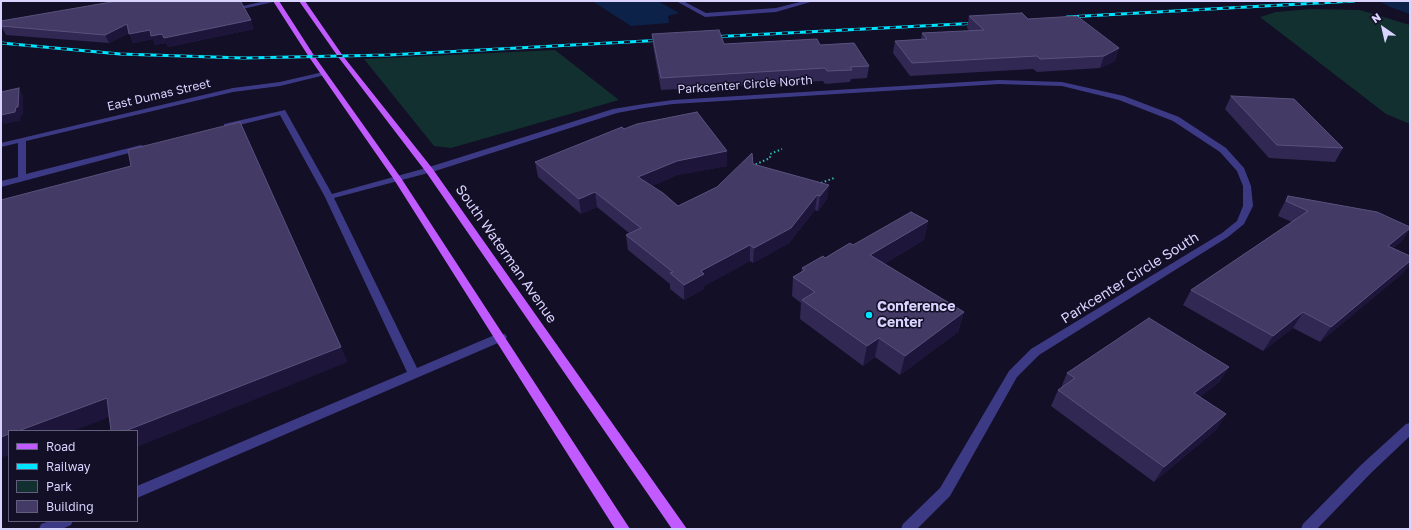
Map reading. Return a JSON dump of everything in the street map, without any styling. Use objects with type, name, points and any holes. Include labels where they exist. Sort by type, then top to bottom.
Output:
[{"type":"main road","points":[[275,1],[397,178],[501,337],[623,529]]},
{"type":"main road","name":"South Waterman Avenue","points":[[302,1],[341,56],[428,170],[680,529]]},
{"type":"street","points":[[242,7],[275,1]]},
{"type":"street","points":[[679,1],[705,15],[776,10],[811,1]]},
{"type":"street","name":"East Dumas Street","points":[[1,145],[233,90],[280,84],[324,74]]},
{"type":"street","name":"Parkcenter Circle North","points":[[329,197],[428,170],[616,111],[673,102],[999,82],[1062,84],[1104,93]]},
{"type":"street","name":"Parkcenter Circle South","points":[[908,529],[945,492],[1013,374],[1035,352],[1225,235],[1241,222],[1248,206],[1247,186],[1242,170],[1222,150],[1199,132],[1176,119],[1144,106],[1104,93]]},
{"type":"street","points":[[221,127],[282,112],[329,197],[414,374]]},
{"type":"street","points":[[22,140],[22,178]]},
{"type":"street","points":[[1,184],[152,144]]},
{"type":"street","points":[[138,492],[501,337]]},
{"type":"street","points":[[1308,529],[1366,469],[1410,428]]},
{"type":"street","points":[[46,529],[64,522]]},
{"type":"path","points":[[750,167],[770,158],[770,154],[782,149]]},
{"type":"path","points":[[814,186],[834,178]]},
{"type":"green space","points":[[1311,9],[1360,10],[1410,25],[1410,124],[1386,114],[1260,17],[1276,12]]},
{"type":"green space","points":[[555,50],[619,100],[451,148],[434,146],[364,59]]},
{"type":"water","points":[[592,1],[658,1],[679,13],[668,16],[669,23],[631,26]]},
{"type":"water","points":[[1379,1],[1410,1],[1410,14],[1390,7]]},
{"type":"building","points":[[117,1],[239,1],[251,20],[164,38],[162,34],[151,36],[150,30],[129,34],[127,24],[105,35],[1,26],[1,21]]},
{"type":"building","points":[[1022,13],[1028,19],[1077,16],[1119,48],[1104,56],[1040,59],[1037,56],[912,63],[895,41],[927,39],[922,33],[984,30],[969,16]]},
{"type":"building","points":[[719,30],[724,44],[817,39],[820,45],[854,43],[869,66],[850,67],[852,70],[827,71],[825,68],[661,78],[652,34]]},
{"type":"building","points":[[19,88],[18,107],[16,107],[15,112],[1,115],[1,92]]},
{"type":"building","points":[[1231,96],[1294,99],[1343,148],[1277,145]]},
{"type":"building","points":[[697,112],[727,151],[677,161],[638,177],[663,193],[678,206],[717,187],[752,153],[753,164],[829,185],[820,196],[817,195],[791,228],[754,248],[750,245],[701,271],[704,274],[684,285],[670,273],[673,272],[626,235],[641,228],[595,192],[579,199],[535,162],[622,127],[624,129],[637,124]]},
{"type":"building","points":[[240,122],[341,347],[128,430],[111,430],[107,398],[21,430],[8,430],[8,434],[1,437],[1,200],[131,166],[128,150]]},
{"type":"building","points":[[1288,196],[1377,212],[1410,227],[1388,246],[1410,256],[1410,261],[1331,327],[1303,312],[1273,336],[1191,290],[1308,211],[1286,201]]},
{"type":"building","name":"Conference Center","points":[[911,212],[928,221],[870,255],[964,312],[905,356],[879,338],[867,346],[802,300],[815,292],[793,277],[805,270],[802,268],[823,256],[825,258],[850,243],[853,245]]},
{"type":"building","points":[[1149,318],[1229,367],[1194,393],[1226,414],[1164,467],[1058,390],[1075,378],[1067,373]]},
{"type":"railway","points":[[1067,17],[1354,1]]},
{"type":"railway","points":[[710,37],[979,23]]},
{"type":"railway","points":[[1,43],[120,54],[244,58],[389,55],[664,40]]},
{"type":"place","name":"Conference Center","points":[[869,315]]}]
